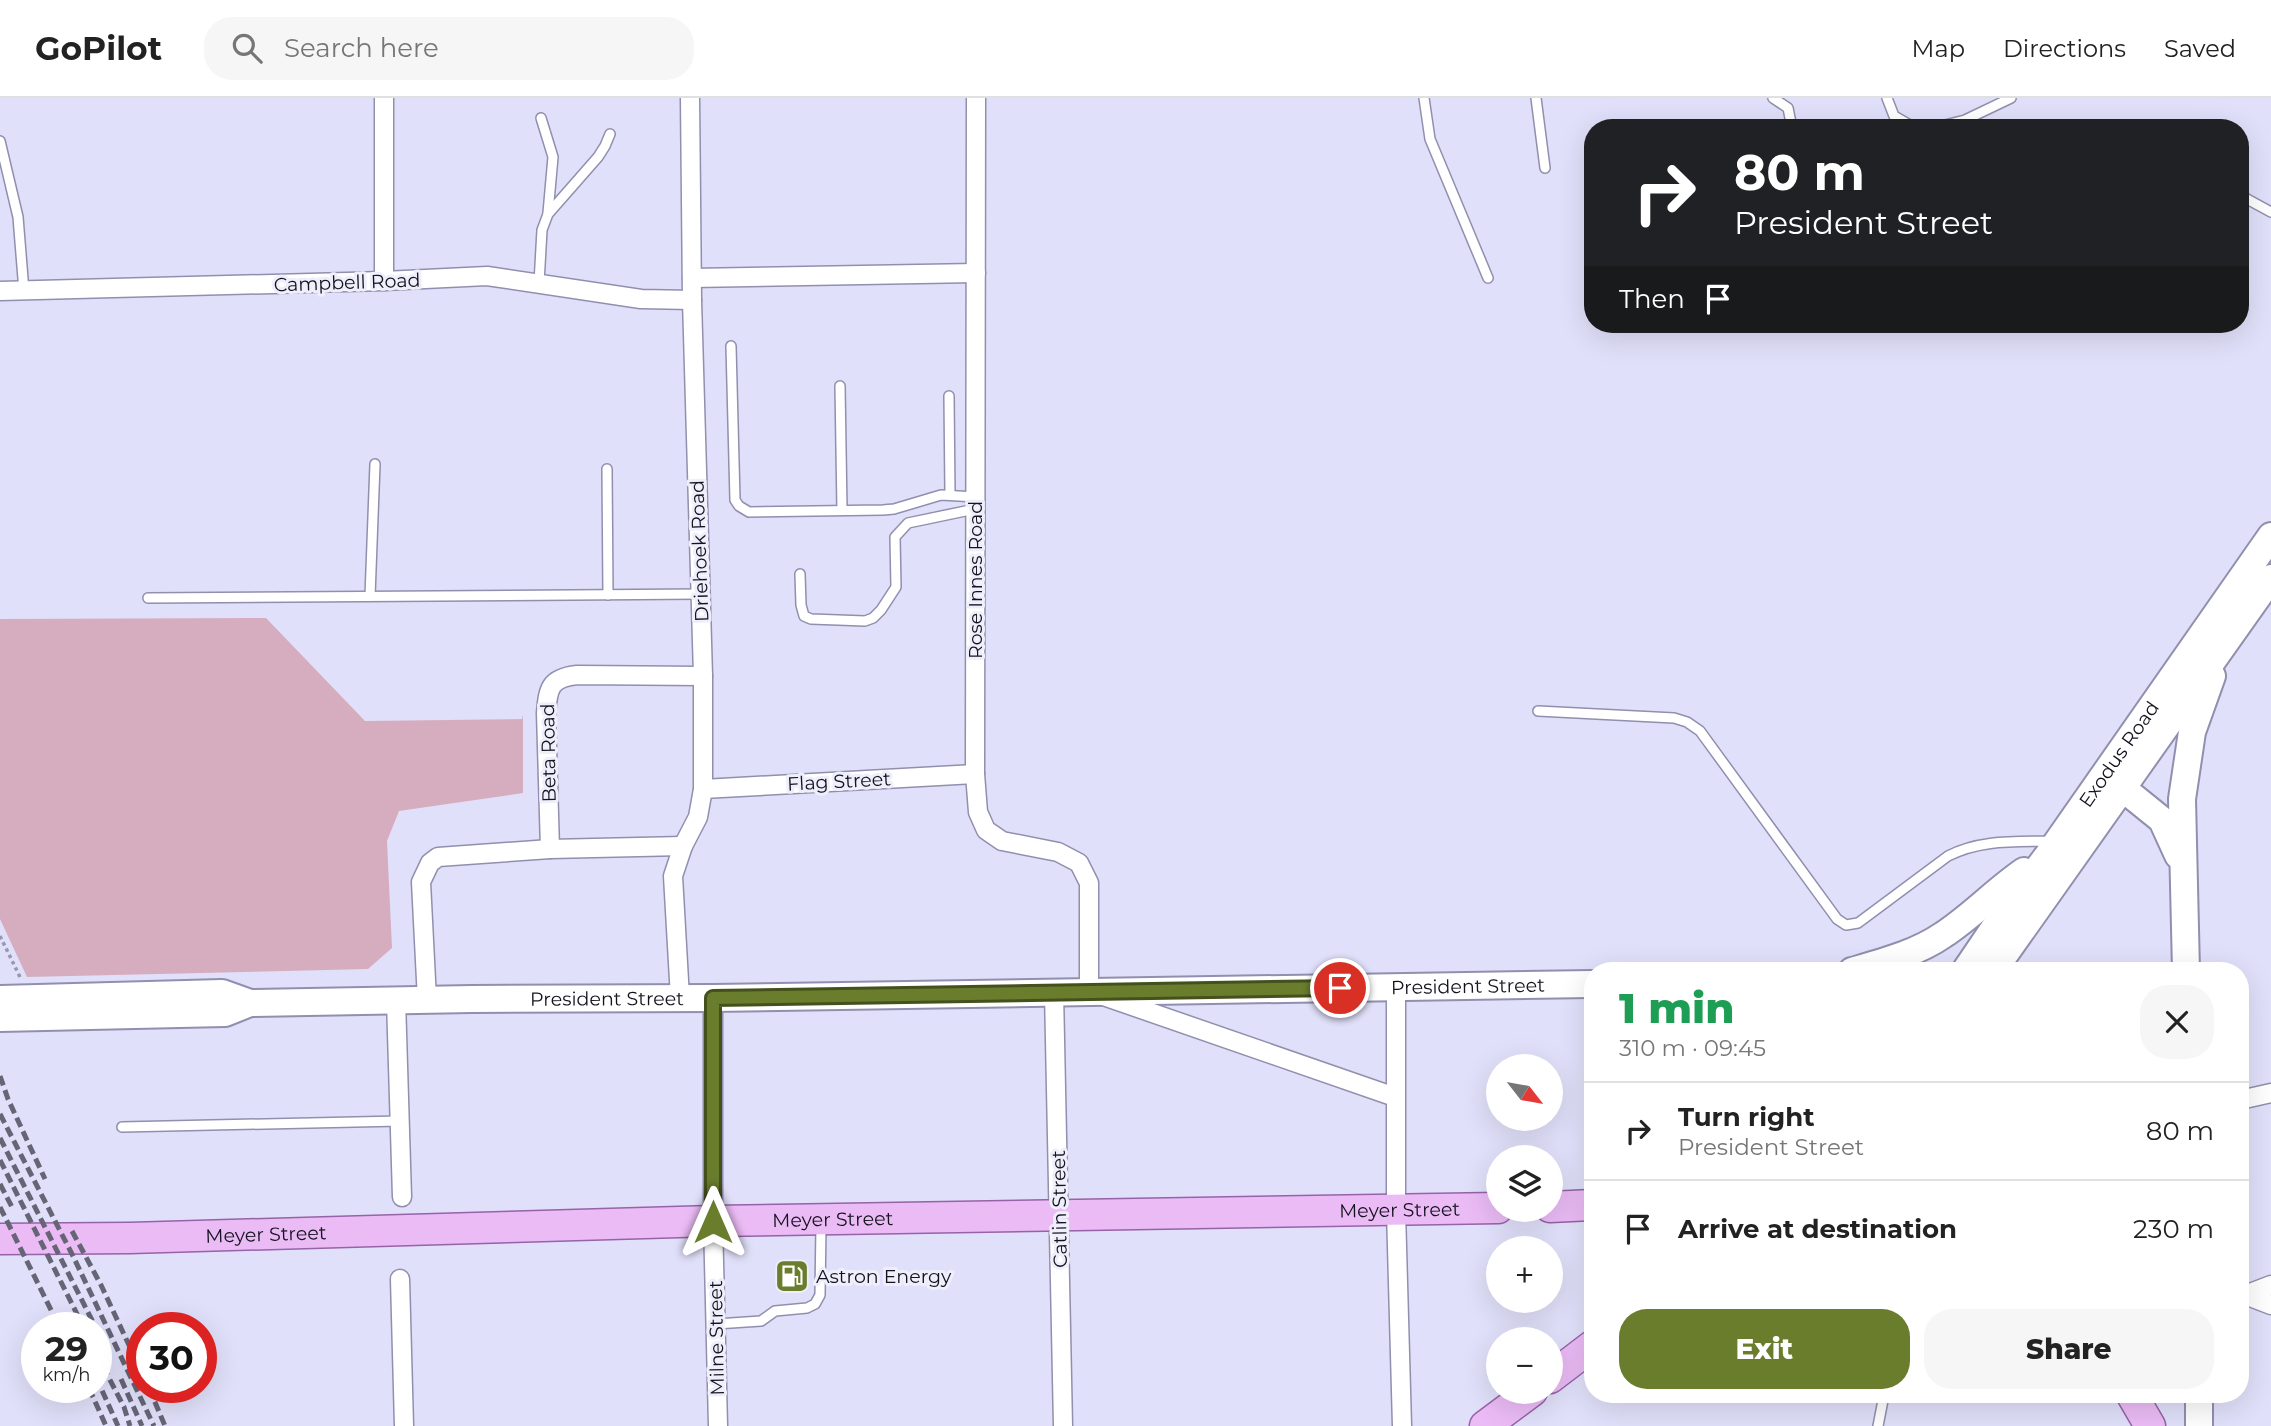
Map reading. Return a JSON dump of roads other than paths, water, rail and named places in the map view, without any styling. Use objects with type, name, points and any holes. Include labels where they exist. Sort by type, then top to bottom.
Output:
[{"type":"main road","points":[[1563,1206],[1584,1205]]},
{"type":"main road","name":"Meyer Street","points":[[0,1239],[713,1222],[1486,1208]]},
{"type":"main road","points":[[1563,1368],[1584,1352]]},
{"type":"main road","points":[[2137,1403],[2150,1426]]},
{"type":"main road","points":[[1485,1426],[1515,1404]]},
{"type":"main road","points":[[1522,1426],[1532,1404]]},
{"type":"street","points":[[384,98],[384,281]]},
{"type":"street","name":"Driehoek Road","points":[[680,998],[673,876],[683,846],[698,817],[703,789],[703,676],[692,300],[690,98]]},
{"type":"street","name":"Rose Innes Road","points":[[976,98],[975,774],[978,812],[986,830],[1002,841],[1058,852],[1079,863],[1089,883],[1089,991]]},
{"type":"street","points":[[692,278],[976,273]]},
{"type":"street","name":"Campbell Road","points":[[0,291],[487,276],[641,299],[692,300]]},
{"type":"street","name":"Exodus Road","points":[[1999,962],[2271,536]]},
{"type":"street","name":"Exodus Road","points":[[1971,962],[2053,848],[2113,781],[2231,635],[2271,578]]},
{"type":"street","points":[[2186,962],[2182,799],[2192,732],[2204,696],[2231,635]]},
{"type":"street","name":"Beta Road","points":[[550,849],[547,694],[554,683],[562,677],[577,675],[703,676]]},
{"type":"street","name":"Flag Street","points":[[703,789],[975,774]]},
{"type":"street","points":[[2113,781],[2162,820],[2184,869]]},
{"type":"street","points":[[426,1000],[421,882],[430,863],[438,857],[550,849],[683,846]]},
{"type":"street","points":[[1881,962],[1906,954],[1941,937],[2053,848]]},
{"type":"street","name":"President Street","points":[[0,1018],[225,1013],[250,1003],[1584,984]]},
{"type":"street","points":[[1396,987],[1396,1211],[1402,1426]]},
{"type":"street","points":[[1089,991],[1395,1097]]},
{"type":"street","name":"Catlin Street","points":[[1054,992],[1063,1426]]},
{"type":"street","name":"President Street","points":[[0,999],[222,993],[250,1003]]},
{"type":"street","name":"Milne Street","points":[[713,998],[713,1222],[718,1426]]},
{"type":"street","points":[[396,1000],[402,1197]]},
{"type":"street","points":[[2249,1098],[2271,1093]]},
{"type":"street","points":[[400,1279],[404,1426]]},
{"type":"street","points":[[2249,1293],[2271,1285]]},
{"type":"street","points":[[2249,1297],[2271,1305]]},
{"type":"street","points":[[2199,1403],[2199,1426]]},
{"type":"lane","points":[[1424,98],[1430,139],[1488,278]]},
{"type":"lane","points":[[1536,98],[1545,168]]},
{"type":"lane","points":[[1773,98],[1788,108],[1790,119]]},
{"type":"lane","points":[[1887,98],[1894,116],[1899,119]]},
{"type":"lane","points":[[1973,119],[2011,98]]},
{"type":"lane","points":[[539,283],[542,230],[548,214],[553,157],[541,118]]},
{"type":"lane","points":[[548,214],[598,157],[610,134]]},
{"type":"lane","points":[[0,141],[18,217],[23,291]]},
{"type":"lane","points":[[2249,201],[2271,212]]},
{"type":"lane","points":[[731,346],[735,500],[739,506],[750,512],[894,509],[941,495],[976,503]]},
{"type":"lane","points":[[839,386],[842,510]]},
{"type":"lane","points":[[949,396],[950,495]]},
{"type":"lane","points":[[370,596],[375,464]]},
{"type":"lane","points":[[607,468],[608,595]]},
{"type":"lane","points":[[800,574],[804,616],[811,620],[865,621],[873,618],[896,587],[895,537],[901,529],[908,523],[976,503]]},
{"type":"lane","points":[[148,598],[701,594]]},
{"type":"lane","points":[[1538,711],[1674,718],[1687,722],[1700,732],[1837,919],[1846,925],[1858,923],[1948,856],[1960,850],[1994,842],[2053,848]]},
{"type":"lane","points":[[122,1127],[400,1121]]},
{"type":"lane","points":[[716,1324],[761,1321],[775,1311],[807,1308],[815,1304],[820,1295],[821,1220]]},
{"type":"lane","points":[[1878,1426],[1882,1403]]},
{"type":"railway","points":[[0,1076],[45,1179]]},
{"type":"railway","points":[[0,1114],[73,1256],[154,1426]]},
{"type":"railway","points":[[0,1138],[88,1312]]},
{"type":"railway","points":[[0,1160],[76,1312]]},
{"type":"railway","points":[[0,1184],[13,1209]]},
{"type":"railway","points":[[0,1207],[52,1312]]},
{"type":"railway","points":[[72,1231],[126,1339]]},
{"type":"railway","points":[[121,1379],[142,1426]]},
{"type":"railway","points":[[112,1384],[130,1426]]},
{"type":"railway","points":[[96,1403],[106,1426]]},
{"type":"railway","points":[[108,1403],[118,1426]]},
{"type":"railway","points":[[155,1403],[165,1426]]},
{"type":"place","name":"Astron Energy","points":[[792,1276]]}]
